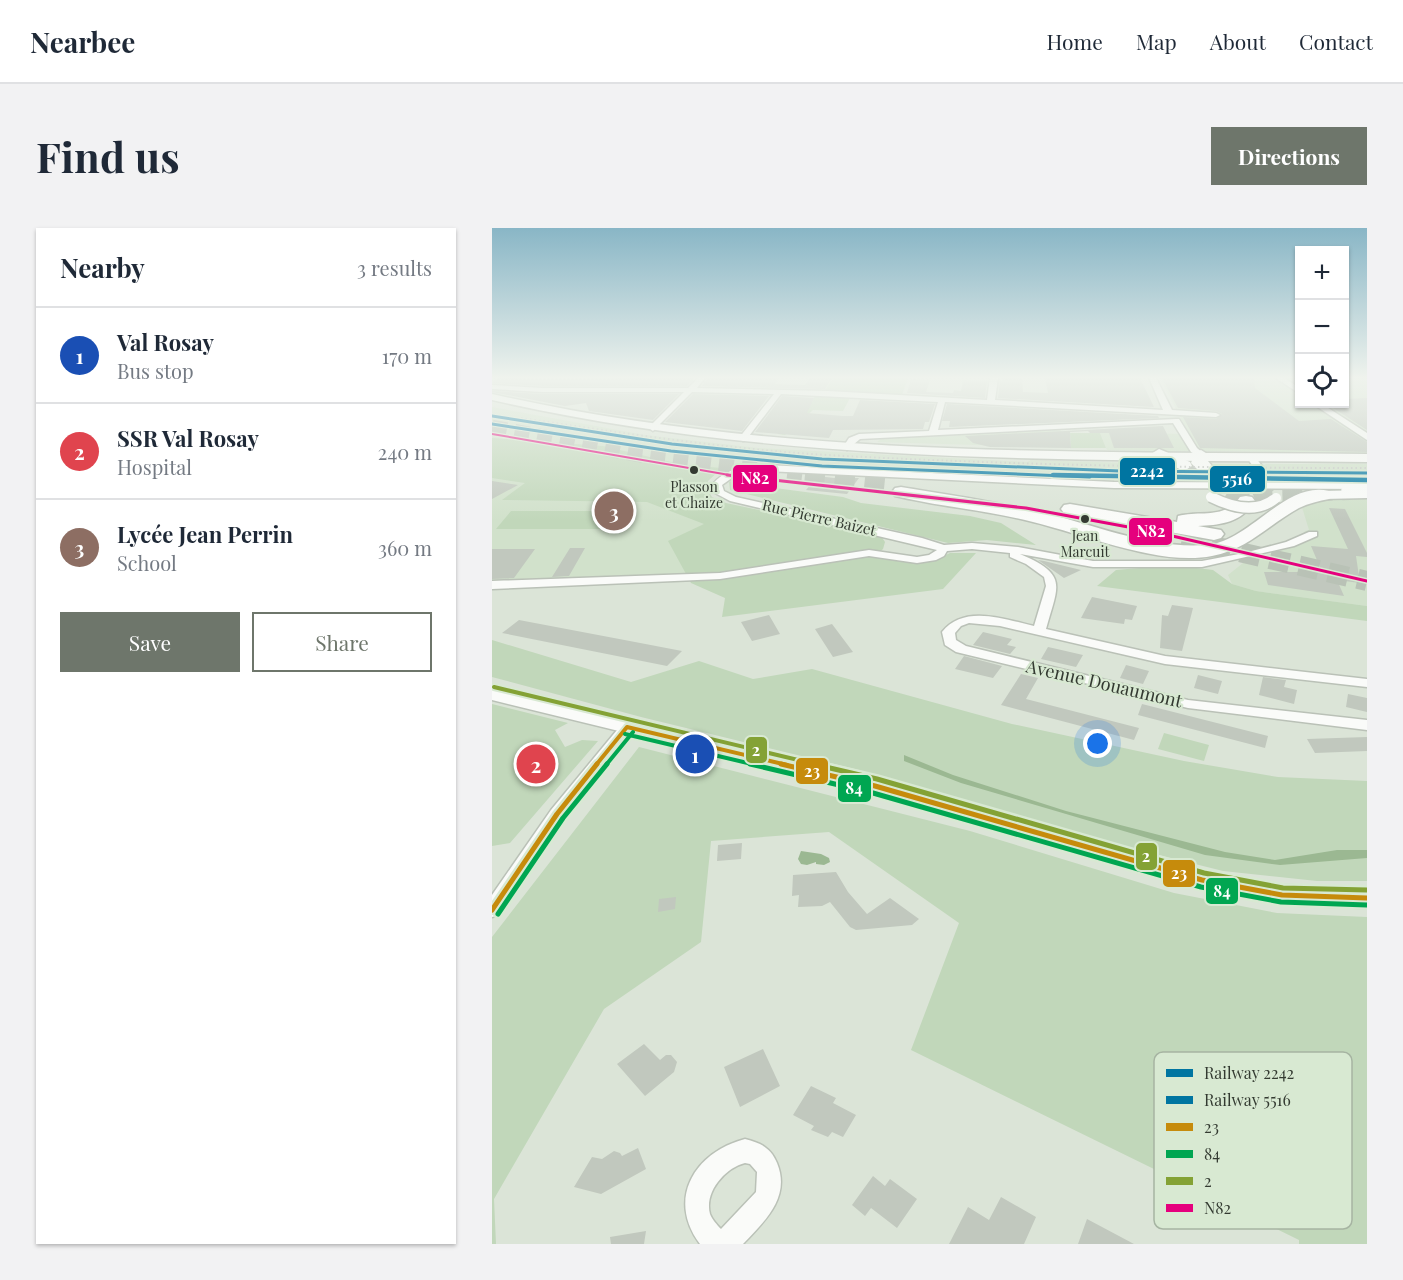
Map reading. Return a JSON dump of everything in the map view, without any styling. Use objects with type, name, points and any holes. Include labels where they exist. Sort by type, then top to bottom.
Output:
[{"type":"highway","points":[[1159,454],[1194,461]]},
{"type":"highway","points":[[892,489],[964,493],[1190,520],[1209,520],[1228,516],[1271,497]]},
{"type":"highway","points":[[892,489],[1007,510],[1162,549],[1209,551],[1236,543],[1271,497]]},
{"type":"highway","points":[[892,489],[1038,510],[1182,539]]},
{"type":"highway","points":[[964,493],[1214,534]]},
{"type":"highway","points":[[1111,536],[1178,547],[1216,543],[1232,535],[1252,514],[1257,502],[1271,497],[1323,495]]},
{"type":"street","points":[[637,425],[848,447],[1000,454],[1159,454]]},
{"type":"street","points":[[743,438],[753,425]]},
{"type":"street","points":[[933,433],[935,425]]},
{"type":"street","points":[[848,447],[852,440],[859,437],[1087,425]]},
{"type":"street","points":[[1179,425],[1194,450],[1194,461],[1367,458]]},
{"type":"street","points":[[1349,425],[1367,437]]},
{"type":"street","name":"Rue Pierre Baizet","points":[[1313,534],[1290,544],[1202,564],[1093,564],[1018,550],[972,546],[943,549],[922,541],[725,497],[717,490],[717,485],[726,476],[734,473],[766,468],[1204,487],[1271,497],[1323,495],[1363,490]]},
{"type":"street","points":[[1204,487],[1211,497],[1245,507],[1266,505],[1271,497]]},
{"type":"street","name":"Rue Pierre Baizet","points":[[1271,497],[1363,490]]},
{"type":"street","points":[[997,548],[1030,562],[1049,575],[1052,586],[1039,630]]},
{"type":"street","name":"Rue Pierre Baizet","points":[[492,585],[720,576],[869,553],[917,560],[932,558],[940,554],[943,549]]},
{"type":"street","name":"Avenue Douaumont","points":[[1367,683],[1165,660],[1000,622],[968,619],[957,623],[948,632],[950,642],[961,649],[1147,696],[1188,704],[1367,725]]},
{"type":"street","points":[[492,694],[875,786],[1202,880],[1282,895],[1367,898]]},
{"type":"street","points":[[492,910],[556,814],[627,727]]},
{"type":"street","points":[[716,1244],[698,1217],[695,1196],[704,1178],[734,1152],[750,1150],[762,1157],[771,1176],[767,1198],[724,1244]]},
{"type":"shaded area","points":[[492,425],[593,425],[645,435],[758,448],[1027,462],[1031,460],[1195,465],[1250,464],[1252,466],[1367,464],[1367,484],[1175,483],[722,465],[677,501],[885,542],[713,573],[492,580]]},
{"type":"shaded area","points":[[782,425],[796,425],[785,435],[778,434]]},
{"type":"shaded area","points":[[1185,425],[1367,425],[1367,453],[1107,450],[1100,433],[1189,434]]},
{"type":"shaded area","points":[[1060,430],[1071,448],[877,442],[881,439]]},
{"type":"shaded area","points":[[1070,433],[1100,433],[1106,448],[1071,448]]},
{"type":"shaded area","points":[[492,438],[603,446],[684,465],[722,468],[708,481],[706,487],[712,497],[726,503],[881,536],[885,542],[883,549],[875,556],[915,563],[933,561],[950,553],[976,553],[943,589],[722,617],[725,598],[691,583],[668,541],[704,524],[647,502],[502,500],[525,483],[492,478]]},
{"type":"shaded area","points":[[751,473],[778,474],[775,488],[843,497],[861,503],[970,516],[1001,523],[1036,545],[987,540],[948,543],[730,490],[729,482]]},
{"type":"shaded area","points":[[1331,497],[1367,497],[1367,606],[1256,591],[1232,584],[1228,575],[1243,563],[1293,546],[1305,531],[1309,530],[1301,504]]},
{"type":"shaded area","points":[[511,511],[611,511],[600,529],[496,529]]},
{"type":"shaded area","points":[[1173,565],[1213,570],[1232,584],[1256,591],[1367,606],[1367,621],[1097,586],[1116,570]]},
{"type":"shaded area","points":[[492,640],[631,682],[699,661],[753,679],[812,669],[1012,724],[1184,761],[1278,777],[1367,781],[1367,881],[1317,881],[1223,871],[1091,838],[859,770],[641,717],[492,677]]},
{"type":"shaded area","points":[[492,704],[568,723],[555,730],[565,747],[582,740],[598,741],[510,843],[492,846]]},
{"type":"shaded area","points":[[1164,733],[1209,745],[1204,761],[1158,749]]},
{"type":"shaded area","points":[[639,747],[970,831],[1174,893],[1277,913],[1367,917],[1367,1244],[1299,1244],[1299,1240],[1277,1229],[1352,1229],[1352,1052],[1154,1052],[1154,1169],[911,1050],[959,923],[829,832],[711,841],[701,942],[604,1009],[494,1199],[496,1244],[492,1244],[492,937]]},
{"type":"shaded area","points":[[904,755],[953,775],[1066,811],[1225,852],[1275,860],[1337,850],[1367,850],[1367,858],[1280,865],[1205,855],[961,783],[904,761]]},
{"type":"shaded area","points":[[801,851],[821,854],[829,858],[830,862],[824,865],[816,864],[816,862],[801,864],[798,859]]},
{"type":"building","points":[[694,425],[746,425],[742,431]]},
{"type":"building","points":[[760,425],[924,425],[923,429],[833,430],[829,438],[755,432]]},
{"type":"building","points":[[949,425],[986,425],[949,427]]},
{"type":"building","points":[[1188,425],[1341,425],[1367,442],[1367,452],[1200,448]]},
{"type":"building","points":[[1163,426],[1174,448],[1114,448],[1109,433],[1090,433],[1088,431],[1070,432],[1071,448],[990,447],[973,443],[965,436]]},
{"type":"building","points":[[818,476],[859,478],[847,494],[806,490]]},
{"type":"building","points":[[492,481],[518,485],[492,499]]},
{"type":"building","points":[[1329,508],[1345,509],[1367,553],[1367,557],[1356,556],[1360,583],[1337,580],[1344,596],[1268,585],[1264,572],[1322,572],[1311,546],[1348,549]]},
{"type":"building","points":[[570,548],[585,548],[569,576],[552,577]]},
{"type":"building","points":[[492,549],[535,549],[514,578],[492,579]]},
{"type":"building","points":[[1038,560],[1044,561],[1081,570],[1064,578]]},
{"type":"building","points":[[1092,597],[1137,606],[1132,620],[1125,619],[1124,624],[1081,618]]},
{"type":"building","points":[[1172,605],[1193,608],[1182,651],[1160,648],[1162,615],[1168,616]]},
{"type":"building","points":[[769,615],[780,634],[752,641],[741,622]]},
{"type":"building","points":[[519,620],[682,651],[667,666],[502,633]]},
{"type":"building","points":[[832,624],[853,652],[833,657],[815,629]]},
{"type":"building","points":[[983,632],[1012,639],[1007,645],[1016,647],[1010,654],[973,645]]},
{"type":"building","points":[[1048,647],[1083,655],[1076,667],[1041,659]]},
{"type":"building","points":[[964,656],[1002,666],[993,678],[955,669]]},
{"type":"building","points":[[1126,665],[1149,671],[1143,684],[1120,678]]},
{"type":"building","points":[[1021,674],[1038,678],[1026,699],[1139,728],[1134,740],[1001,705]]},
{"type":"building","points":[[1198,675],[1222,681],[1218,694],[1194,688]]},
{"type":"building","points":[[1263,677],[1286,680],[1284,687],[1297,690],[1294,704],[1259,695]]},
{"type":"building","points":[[1348,694],[1367,698],[1367,712],[1346,707]]},
{"type":"building","points":[[1142,704],[1268,736],[1265,748],[1138,715]]},
{"type":"building","points":[[1367,737],[1367,751],[1315,753],[1307,739]]},
{"type":"building","points":[[742,843],[741,859],[717,861],[718,845]]},
{"type":"building","points":[[836,872],[848,892],[867,914],[890,898],[919,919],[912,925],[856,930],[850,927],[830,902],[822,906],[798,907],[799,895],[792,896],[793,875]]},
{"type":"building","points":[[676,897],[675,909],[658,912],[659,899]]},
{"type":"building","points":[[644,1044],[660,1060],[666,1055],[671,1055],[677,1062],[674,1072],[645,1096],[617,1064]]},
{"type":"building","points":[[763,1049],[780,1086],[740,1107],[724,1067]]},
{"type":"building","points":[[811,1086],[836,1098],[833,1103],[856,1115],[843,1137],[832,1132],[828,1137],[811,1130],[814,1126],[793,1115]]},
{"type":"building","points":[[638,1148],[646,1169],[601,1194],[574,1187],[592,1157],[602,1159],[614,1151],[622,1156]]},
{"type":"building","points":[[873,1176],[885,1186],[890,1179],[917,1199],[897,1228],[871,1208],[865,1216],[852,1205]]},
{"type":"building","points":[[1001,1197],[1036,1217],[1024,1244],[949,1244],[968,1207],[989,1220]]},
{"type":"building","points":[[1087,1219],[1134,1244],[1078,1244]]},
{"type":"building","points":[[646,1231],[644,1244],[611,1244],[610,1237]]},
{"type":"tunnel","points":[[492,427],[640,455],[819,477]]},
{"type":"tunnel","points":[[1184,466],[1206,477]]},
{"type":"tunnel","points":[[1257,466],[1265,477]]},
{"type":"tunnel","points":[[805,475],[891,484]]},
{"type":"tunnel","points":[[1203,475],[1246,501],[1258,492],[1350,490]]},
{"type":"tunnel","points":[[1264,475],[1274,490]]},
{"type":"tunnel","points":[[1182,539],[1367,581]]},
{"type":"railway","points":[[571,425],[712,445],[827,455],[1097,465],[1367,468]]},
{"type":"rail line","name":"5516","points":[[501,425],[671,451],[822,466],[1120,478],[1367,480]]},
{"type":"rail line","name":"2242","points":[[553,425],[672,444],[822,459],[1120,471],[1367,473]]},
{"type":"transit line","name":"N82","points":[[492,434],[715,474],[1026,508],[1155,532],[1367,581]]},
{"type":"transit line","name":"2","points":[[494,687],[877,779],[1204,873],[1283,888],[1367,890]]},
{"type":"transit line","name":"23","points":[[627,727],[875,786],[1202,880],[1282,895],[1367,898]]},
{"type":"transit line","name":"23","points":[[492,910],[557,814],[627,727]]},
{"type":"transit line","name":"84","points":[[498,914],[563,818],[633,732]]},
{"type":"transit line","name":"84","points":[[625,734],[873,793],[1201,887],[1281,902],[1367,905]]},
{"type":"place","name":"Plasson et Chaize","points":[[694,470]]},
{"type":"place","name":"Lycée Jean Perrin","points":[[614,511]]},
{"type":"place","name":"Jean Marcuit","points":[[1085,519]]},
{"type":"place","name":"Val Rosay","points":[[695,754]]},
{"type":"place","name":"SSR Val Rosay","points":[[536,764]]}]
